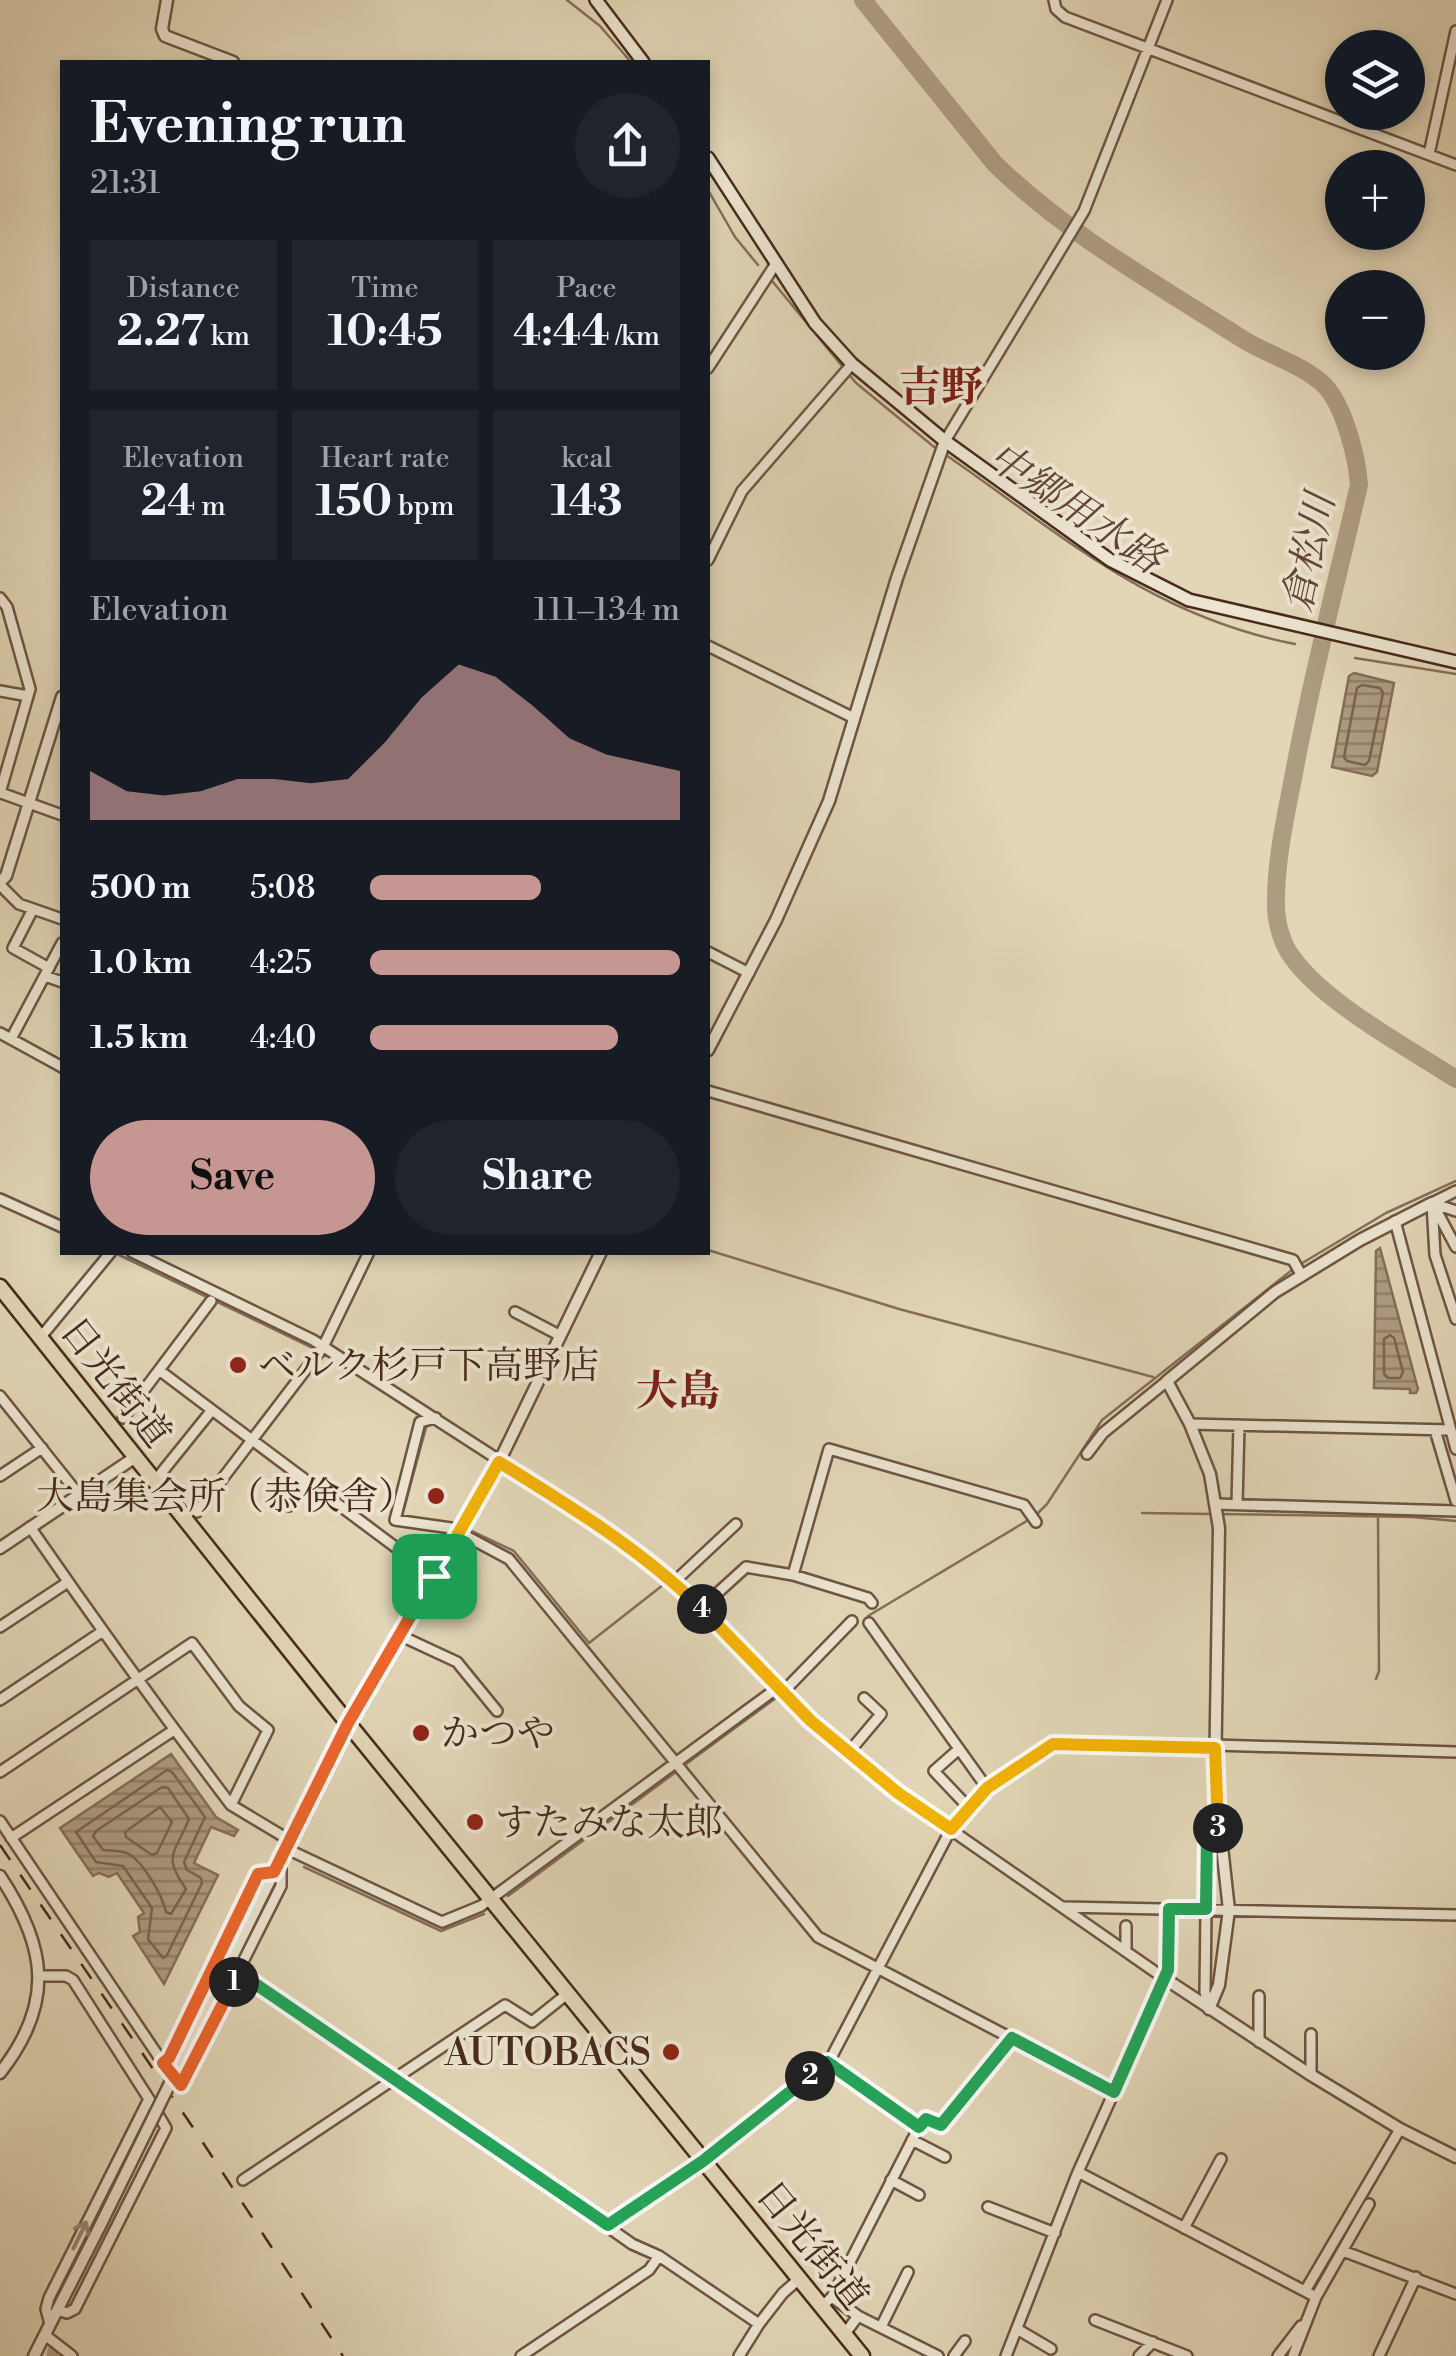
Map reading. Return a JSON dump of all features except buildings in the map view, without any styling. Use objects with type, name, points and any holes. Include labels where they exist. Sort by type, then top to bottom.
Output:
[{"type":"highway","name":"日光街道","points":[[0,1287],[799,2279],[826,2302],[862,2356]]},
{"type":"main road","points":[[596,0],[641,60]]},
{"type":"main road","points":[[710,161],[815,323],[852,364],[945,441],[1110,560],[1189,600],[1456,662]]},
{"type":"street","points":[[167,0],[165,36],[228,60]]},
{"type":"street","points":[[1054,0],[1056,9],[1065,17],[1456,164]]},
{"type":"street","points":[[710,1046],[811,845],[829,801],[897,578],[945,441],[1084,211],[1167,0]]},
{"type":"street","points":[[1430,154],[1456,31]]},
{"type":"street","points":[[710,365],[775,265]]},
{"type":"street","points":[[710,556],[742,491],[852,364]]},
{"type":"street","points":[[0,598],[7,608],[30,689],[1,793],[60,814]]},
{"type":"street","points":[[0,638],[16,639]]},
{"type":"street","points":[[710,647],[854,718]]},
{"type":"street","points":[[0,692],[28,696]]},
{"type":"street","points":[[60,704],[6,876],[0,883],[18,904],[60,918]]},
{"type":"street","points":[[0,746],[13,750]]},
{"type":"street","points":[[0,850],[13,854]]},
{"type":"street","points":[[33,909],[13,948],[60,981]]},
{"type":"street","points":[[11,1038],[60,947]]},
{"type":"street","points":[[710,953],[749,972]]},
{"type":"street","points":[[0,1032],[60,1065]]},
{"type":"street","points":[[710,1092],[1292,1260],[1302,1276]]},
{"type":"street","points":[[1087,1454],[1103,1433],[1274,1292],[1395,1221],[1456,1192]]},
{"type":"street","points":[[0,1199],[60,1226]]},
{"type":"street","points":[[1432,1203],[1456,1212]]},
{"type":"street","points":[[1432,1203],[1456,1247]]},
{"type":"street","points":[[1432,1203],[1436,1255],[1456,1319]]},
{"type":"street","points":[[1395,1221],[1456,1449]]},
{"type":"street","points":[[40,1338],[109,1255]]},
{"type":"street","points":[[138,1255],[323,1347],[588,1518],[674,1582],[811,1721],[898,1793],[1258,2042],[1400,2128],[1456,2157]]},
{"type":"street","points":[[197,1512],[323,1347],[368,1255]]},
{"type":"street","points":[[49,2356],[36,2352],[348,1723],[499,1462],[599,1255]]},
{"type":"street","points":[[123,1418],[211,1301]]},
{"type":"street","points":[[515,1312],[558,1335]]},
{"type":"street","points":[[159,1370],[434,1576]]},
{"type":"street","points":[[1168,1381],[1210,1474],[1216,1504],[1219,1588],[1215,1747],[1218,1828],[1229,1910],[1219,1985],[1209,2009]]},
{"type":"street","points":[[1441,1391],[1456,1387]]},
{"type":"street","points":[[0,1396],[79,1495]]},
{"type":"street","points":[[154,1482],[212,1410]]},
{"type":"street","points":[[436,1418],[420,1422],[395,1520],[451,1528],[509,1559],[818,1937],[1114,2092]]},
{"type":"street","points":[[1190,1424],[1450,1430]]},
{"type":"street","points":[[1237,1504],[1240,1425]]},
{"type":"street","points":[[1436,1430],[1456,1501]]},
{"type":"street","points":[[0,1476],[42,1448]]},
{"type":"street","points":[[793,1575],[829,1449],[1024,1505],[1036,1522]]},
{"type":"street","points":[[0,1548],[134,1458]]},
{"type":"street","points":[[289,1506],[307,1482]]},
{"type":"street","points":[[1216,1504],[1456,1511]]},
{"type":"street","points":[[674,1582],[736,1524]]},
{"type":"street","points":[[30,1527],[231,1805],[289,1845],[442,1922],[491,1898],[782,1688],[852,1621]]},
{"type":"street","points":[[701,1608],[746,1567],[793,1575],[868,1598],[872,1603]]},
{"type":"street","points":[[0,1627],[68,1582]]},
{"type":"street","points":[[870,1623],[987,1788]]},
{"type":"street","points":[[0,1700],[103,1631]]},
{"type":"street","points":[[399,1635],[457,1662],[497,1711]]},
{"type":"street","points":[[0,1772],[192,1643],[238,1706],[268,1730],[231,1805]]},
{"type":"street","points":[[848,1752],[881,1714],[864,1698]]},
{"type":"street","points":[[11,1838],[174,1730]]},
{"type":"street","points":[[608,2225],[703,2161],[827,2062],[951,1829],[987,1788],[1053,1744],[1456,1752]]},
{"type":"street","points":[[960,1750],[934,1771],[969,1808]]},
{"type":"street","points":[[0,1822],[181,2085],[282,1886],[281,1861]]},
{"type":"street","points":[[1209,2009],[1205,1992],[1207,1831],[1218,1828]]},
{"type":"street","points":[[163,2063],[169,2058],[258,1874],[274,1872]]},
{"type":"street","points":[[0,1876],[31,1929],[38,1976],[28,2030],[0,2073]]},
{"type":"street","points":[[1062,1906],[1456,1916]]},
{"type":"street","points":[[1006,2356],[1078,2172],[1168,1970],[1169,1909]]},
{"type":"street","points":[[1126,1926],[1126,1952]]},
{"type":"street","points":[[238,1972],[632,2244],[659,2256],[760,2324]]},
{"type":"street","points":[[38,1976],[66,1976],[73,1980],[166,2128],[74,2309],[68,2314],[58,2310]]},
{"type":"street","points":[[243,2180],[505,2005],[532,2022],[568,1994]]},
{"type":"street","points":[[1258,2042],[1259,1996]]},
{"type":"street","points":[[1310,2075],[1311,2034]]},
{"type":"street","points":[[938,2356],[826,2302],[919,2127],[926,2119],[941,2125],[1012,2038]]},
{"type":"street","points":[[827,2062],[919,2127]]},
{"type":"street","points":[[72,2356],[47,2330],[49,2298],[149,2099]]},
{"type":"street","points":[[1306,2292],[1400,2128]]},
{"type":"street","points":[[912,2140],[945,2158]]},
{"type":"street","points":[[1184,2228],[1221,2159]]},
{"type":"street","points":[[1078,2172],[1316,2297]]},
{"type":"street","points":[[891,2180],[919,2195]]},
{"type":"street","points":[[1292,2356],[1316,2297],[1369,2204]]},
{"type":"street","points":[[988,2207],[1054,2233]]},
{"type":"street","points":[[1343,2250],[1456,2294]]},
{"type":"street","points":[[521,2356],[649,2270],[659,2256]]},
{"type":"street","points":[[881,2327],[908,2272]]},
{"type":"street","points":[[1379,2356],[1416,2277]]},
{"type":"street","points":[[739,2356],[783,2293],[799,2279]]},
{"type":"street","points":[[844,2334],[858,2316]]},
{"type":"street","points":[[1278,2356],[1308,2317]]},
{"type":"street","points":[[1095,2320],[1187,2356]]},
{"type":"street","points":[[1016,2329],[1051,2349]]},
{"type":"street","points":[[954,2356],[964,2341]]},
{"type":"street","points":[[1139,2356],[1153,2342]]},
{"type":"water","points":[[1354,673],[1394,683],[1377,772],[1372,776],[1332,767],[1349,676]]},
{"type":"water","points":[[1380,1248],[1416,1393],[1410,1393],[1410,1389],[1374,1388],[1376,1251]]},
{"type":"water","points":[[171,1754],[216,1817],[238,1830],[234,1836],[211,1827],[194,1863],[218,1875],[164,1984],[133,1936],[140,1932],[138,1917],[144,1913],[117,1873],[93,1876],[60,1828]]},
{"type":"waterway","name":"中郷用水路","points":[[567,0],[600,26],[629,60]]},
{"type":"waterway","name":"倉松川","points":[[863,0],[995,164],[1023,190],[1147,279],[1244,340],[1316,378],[1338,405],[1352,446],[1359,485],[1285,821],[1276,885],[1277,920],[1288,951],[1320,987],[1341,1005],[1456,1079]]},
{"type":"waterway","name":"中郷用水路","points":[[710,193],[735,237],[758,265]]},
{"type":"waterway","name":"中郷用水路","points":[[773,282],[856,383],[939,451]]},
{"type":"waterway","name":"中郷用水路","points":[[946,455],[1069,543],[1152,593],[1243,631],[1295,644]]},
{"type":"waterway","name":"中郷用水路","points":[[1355,658],[1456,674]]},
{"type":"waterway","points":[[1299,1265],[1386,1213],[1456,1181]]},
{"type":"waterway","points":[[710,1251],[899,1309],[1153,1377]]},
{"type":"waterway","points":[[119,1255],[315,1349]]},
{"type":"waterway","points":[[868,1616],[1035,1516],[1102,1420],[1292,1270]]},
{"type":"waterway","points":[[322,1352],[366,1380]]},
{"type":"waterway","points":[[427,1424],[402,1516],[458,1525]]},
{"type":"waterway","points":[[1142,1513],[1211,1514]]},
{"type":"waterway","points":[[1219,1514],[1456,1521]]},
{"type":"waterway","points":[[1376,1679],[1378,1518]]},
{"type":"waterway","points":[[465,1528],[514,1551],[589,1643],[663,1585],[766,1683]]},
{"type":"waterway","points":[[682,1767],[780,1695]]},
{"type":"waterway","points":[[508,1896],[676,1772]]},
{"type":"waterway","points":[[304,1867],[441,1931],[484,1914]]},
{"type":"waterway","points":[[56,2353],[60,2356]]},
{"type":"railway","points":[[0,1845],[343,2356]]},
{"type":"place","name":"ベルク杉戸下高野店","points":[[238,1365]]},
{"type":"place","name":"大島集会所（恭倹舎）","points":[[436,1496]]},
{"type":"place","name":"かつや","points":[[421,1733]]},
{"type":"place","name":"すたみな太郎","points":[[475,1822]]},
{"type":"place","name":"AUTOBACS","points":[[671,2052]]},
{"type":"district","name":"吉野","points":[[941,386]]},
{"type":"district","name":"大島","points":[[678,1390]]},
{"type":"route","points":[[499,1462],[588,1518],[674,1582],[811,1721],[898,1793],[951,1829],[987,1788],[1053,1744],[1215,1748],[1218,1828],[1207,1831],[1206,1909],[1169,1909],[1168,1970],[1114,2092],[1012,2038],[941,2125],[926,2119],[919,2127],[827,2062],[703,2161],[608,2225],[238,1972],[181,2085],[163,2063],[169,2058],[258,1874],[274,1872],[281,1861],[348,1723],[434,1576],[499,1462]]}]
